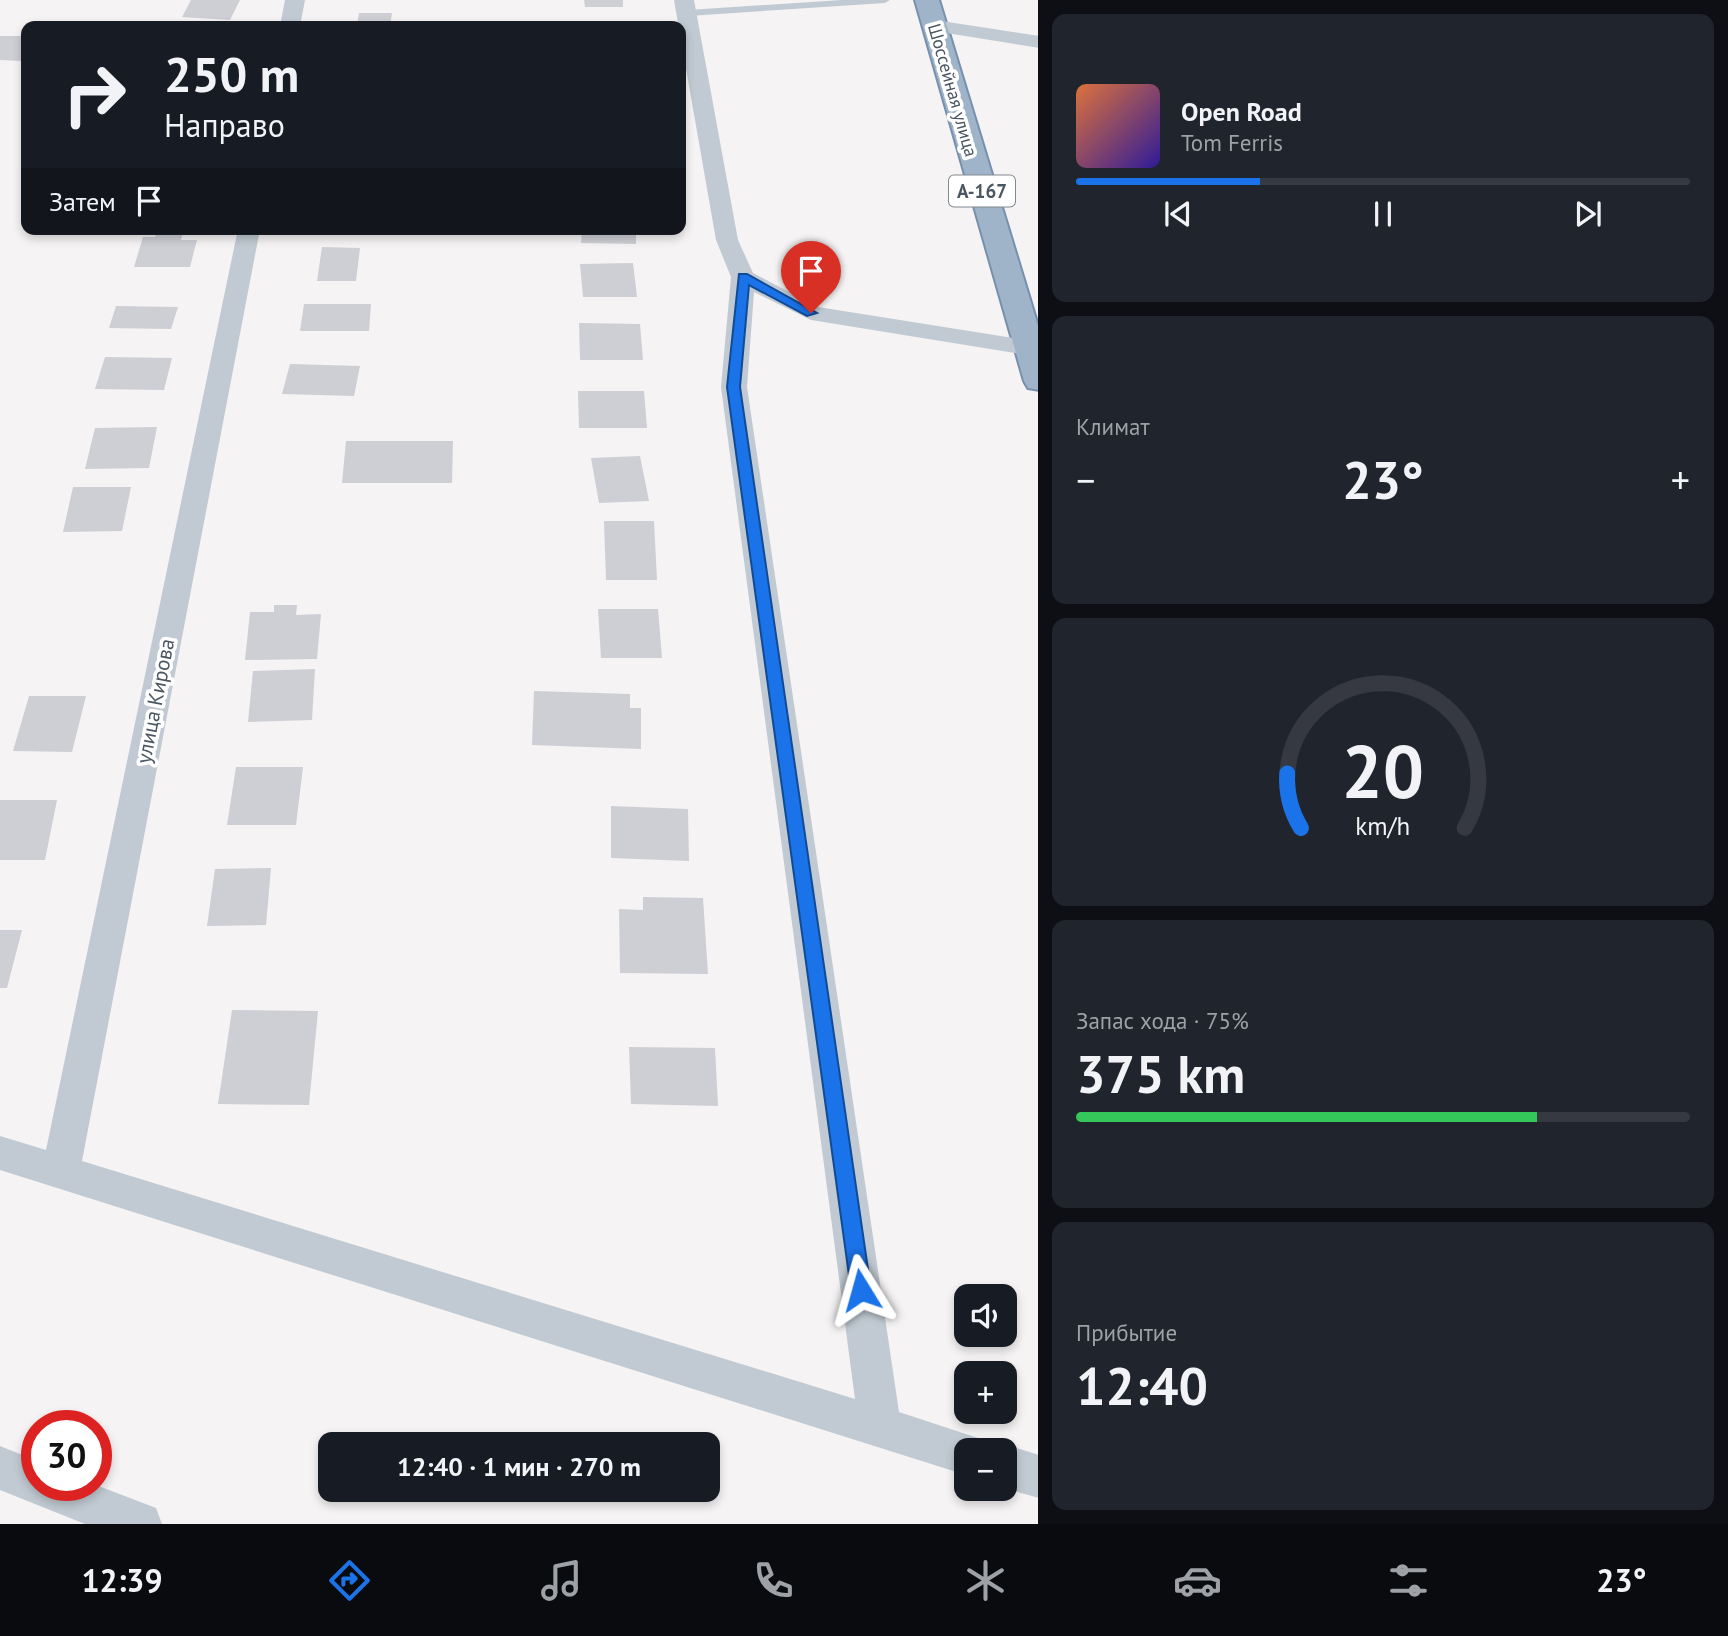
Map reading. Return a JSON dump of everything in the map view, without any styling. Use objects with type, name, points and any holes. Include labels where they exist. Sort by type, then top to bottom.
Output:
[{"type":"highway","name":"Шоссейная улица","points":[[931,13],[1033,349],[1038,381]]},
{"type":"street","points":[[291,21],[295,0]]},
{"type":"street","points":[[686,7],[727,240],[743,277],[734,387],[880,1427]]},
{"type":"street","points":[[931,13],[1038,42]]},
{"type":"street","name":"улица Кирова","points":[[61,1172],[248,235]]},
{"type":"street","points":[[743,277],[811,313],[1033,349]]},
{"type":"street","points":[[0,1153],[954,1450]]},
{"type":"street","points":[[0,1468],[21,1477]]},
{"type":"street","points":[[1017,1470],[1038,1477]]},
{"type":"street","points":[[82,1501],[140,1524]]},
{"type":"lane","points":[[785,0],[798,6]]},
{"type":"lane","points":[[686,7],[798,6],[885,0]]},
{"type":"building","points":[[191,0],[240,0],[230,20],[182,17]]},
{"type":"building","points":[[584,0],[623,0],[623,7],[585,7]]},
{"type":"building","points":[[359,13],[392,13],[391,21],[358,21]]},
{"type":"building","points":[[0,36],[21,36],[21,61],[0,60]]},
{"type":"building","points":[[182,235],[181,240],[197,240],[190,267],[134,267],[143,237]]},
{"type":"building","points":[[582,235],[636,235],[636,244],[581,243]]},
{"type":"building","points":[[322,247],[360,248],[356,281],[317,281]]},
{"type":"building","points":[[633,263],[637,297],[583,297],[580,264]]},
{"type":"building","points":[[304,304],[371,304],[369,331],[300,331]]},
{"type":"building","points":[[116,306],[178,307],[171,329],[109,328]]},
{"type":"building","points":[[579,323],[640,324],[643,360],[580,360]]},
{"type":"building","points":[[105,357],[172,358],[164,390],[95,389]]},
{"type":"building","points":[[290,364],[360,366],[354,396],[282,394]]},
{"type":"building","points":[[578,391],[644,391],[647,428],[579,428]]},
{"type":"building","points":[[157,427],[149,468],[85,469],[95,428]]},
{"type":"building","points":[[346,441],[453,441],[452,483],[342,483]]},
{"type":"building","points":[[640,456],[649,501],[599,503],[591,458]]},
{"type":"building","points":[[73,487],[131,487],[122,531],[63,532]]},
{"type":"building","points":[[604,521],[654,521],[657,580],[606,580]]},
{"type":"building","points":[[274,605],[297,605],[296,615],[321,614],[317,659],[245,660],[250,612],[274,612]]},
{"type":"building","points":[[598,609],[658,609],[662,658],[601,658]]},
{"type":"building","points":[[315,669],[312,720],[248,722],[253,671]]},
{"type":"building","points":[[534,691],[630,694],[630,708],[641,708],[641,749],[532,745]]},
{"type":"building","points":[[29,696],[86,696],[72,752],[13,751]]},
{"type":"building","points":[[236,767],[303,767],[296,825],[227,825]]},
{"type":"building","points":[[0,800],[57,800],[45,860],[0,860]]},
{"type":"building","points":[[611,806],[688,809],[689,861],[611,858]]},
{"type":"building","points":[[271,868],[266,925],[207,926],[215,869]]},
{"type":"building","points":[[643,897],[703,898],[708,974],[620,973],[619,909],[643,910]]},
{"type":"building","points":[[0,930],[22,930],[7,988],[0,988]]},
{"type":"building","points":[[232,1010],[318,1011],[309,1105],[218,1104]]},
{"type":"building","points":[[629,1047],[715,1048],[718,1106],[631,1104]]},
{"type":"route","points":[[811,313],[743,277],[734,387],[861,1290]]}]
